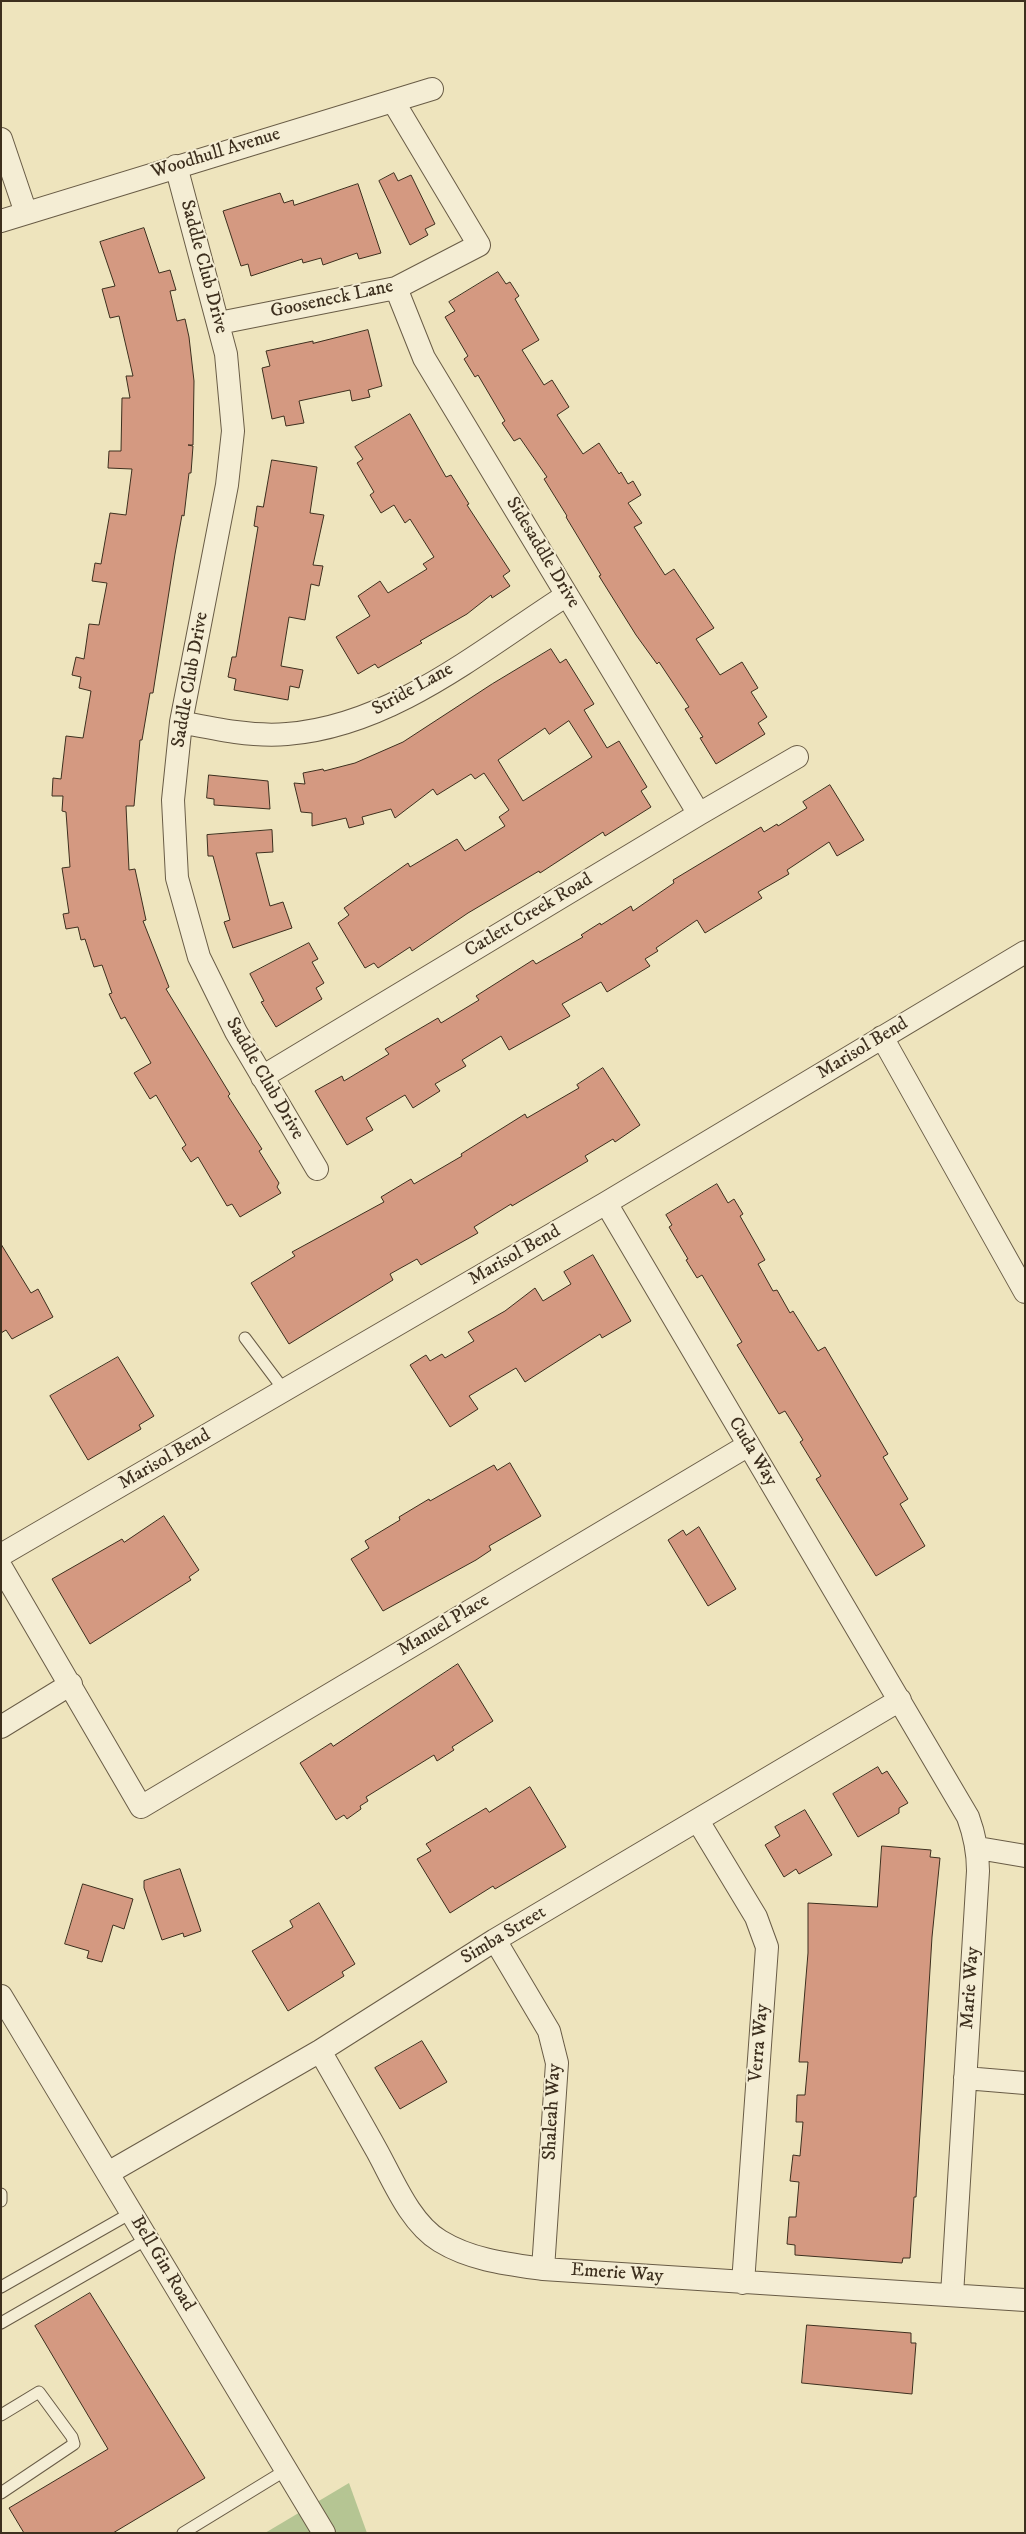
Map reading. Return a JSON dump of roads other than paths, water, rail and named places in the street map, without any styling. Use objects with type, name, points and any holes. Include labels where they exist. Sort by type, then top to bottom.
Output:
[{"type":"street","name":"Woodhull Avenue","points":[[1,221],[432,89]]},
{"type":"street","name":"Gooseneck Lane","points":[[218,323],[396,288],[479,245],[393,101]]},
{"type":"street","points":[[1,138],[26,213]]},
{"type":"street","name":"Saddle Club Drive","points":[[176,166],[226,354],[233,431],[227,485],[181,722],[173,800],[177,878],[198,957],[236,1032],[317,1169]]},
{"type":"street","name":"Sidesaddle Drive","points":[[396,288],[424,358],[699,814]]},
{"type":"street","name":"Stride Lane","points":[[181,722],[226,731],[286,734],[326,728],[381,711],[427,686],[567,595]]},
{"type":"street","name":"Catlett Creek Road","points":[[262,1077],[797,757]]},
{"type":"street","name":"Marisol Bend","points":[[1,1555],[606,1203],[1025,952]]},
{"type":"street","points":[[882,1037],[1025,1292]]},
{"type":"street","name":"Cuda Way","points":[[606,1203],[747,1446],[900,1700]]},
{"type":"street","name":"Manuel Place","points":[[72,1684],[141,1807],[747,1446]]},
{"type":"street","points":[[1,1567],[72,1684],[1,1727]]},
{"type":"street","name":"Simba Street","points":[[108,2173],[320,2051],[495,1940],[900,1700]]},
{"type":"street","name":"Marie Way","points":[[900,1700],[968,1817],[978,1848],[952,2295]]},
{"type":"street","name":"Verra Way","points":[[698,1821],[756,1917],[767,1947],[743,2283]]},
{"type":"street","points":[[978,1848],[1025,1856]]},
{"type":"street","name":"Shaleah Way","points":[[495,1940],[549,2031],[557,2063],[542,2269]]},
{"type":"street","name":"Bell Gin Road","points":[[1,1996],[324,2533]]},
{"type":"street","name":"Emerie Way","points":[[320,2051],[403,2198],[420,2223],[438,2240],[461,2253],[506,2264],[542,2269],[1025,2300]]},
{"type":"street","points":[[965,2078],[1025,2083]]},
{"type":"lane","points":[[245,1338],[284,1390]]},
{"type":"lane","points":[[1,2194],[1,2201]]},
{"type":"lane","points":[[1,2287],[131,2213]]},
{"type":"lane","points":[[1,2323],[147,2239]]},
{"type":"lane","points":[[1,2415],[40,2392],[72,2437],[74,2444],[1,2494]]},
{"type":"lane","points":[[183,2533],[286,2470]]}]
